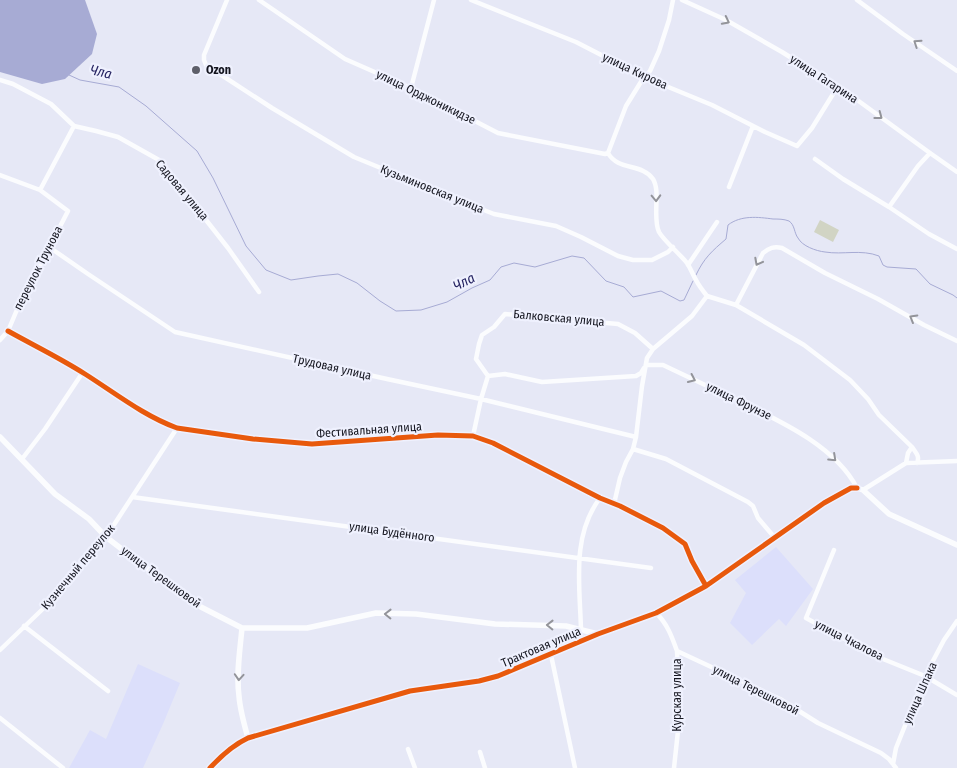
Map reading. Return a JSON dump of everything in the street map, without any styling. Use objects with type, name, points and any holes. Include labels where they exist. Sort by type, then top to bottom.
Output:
[{"type":"street","name":"Кузьминовская улица","points":[[227,0],[204,55],[206,65],[272,108],[354,157],[494,214],[556,226],[618,256],[633,260],[652,260],[668,252],[673,247]]},
{"type":"street","name":"улица Орджоникидзе","points":[[259,0],[345,59],[411,88],[498,133],[608,153]]},
{"type":"street","points":[[411,88],[434,0]]},
{"type":"street","name":"улица Кирова","points":[[471,0],[576,42],[644,77],[712,105],[797,146],[812,128],[838,86]]},
{"type":"street","points":[[673,0],[659,51],[650,71],[644,77],[626,106],[608,153],[611,159],[617,163],[645,172],[652,177],[656,184],[657,225],[660,233],[688,265],[707,296],[736,305],[804,345],[850,380],[868,399],[878,415],[912,447],[918,458],[916,463]]},
{"type":"street","name":"улица Гагарина","points":[[682,0],[726,20],[838,86],[957,172]]},
{"type":"street","points":[[857,0],[957,70]]},
{"type":"street","points":[[0,80],[13,84],[51,104],[74,126],[40,190]]},
{"type":"street","name":"Садовая улица","points":[[74,126],[118,138],[159,160],[228,248],[259,292]]},
{"type":"street","points":[[728,188],[753,126]]},
{"type":"street","points":[[889,207],[918,166],[930,153]]},
{"type":"street","points":[[816,159],[843,179],[929,234],[957,249]]},
{"type":"street","name":"переулок Трунова","points":[[0,174],[40,190],[68,211],[8,331],[0,340]]},
{"type":"street","points":[[688,265],[716,222]]},
{"type":"street","points":[[736,305],[763,253],[775,246],[956,341]]},
{"type":"street","name":"Трудовая улица","points":[[49,247],[175,332],[387,380],[481,399],[636,437]]},
{"type":"street","points":[[614,504],[620,478],[633,449],[636,437],[647,358],[653,349],[692,316],[707,296]]},
{"type":"street","name":"Балковская улица","points":[[488,376],[476,359],[479,344],[482,335],[494,328],[505,314],[618,324],[636,333],[653,349]]},
{"type":"street","name":"Фестивальная улица","points":[[8,331],[83,372],[132,405],[177,428],[312,444],[438,435],[474,436],[493,443],[663,528],[685,544],[706,586]]},
{"type":"street","points":[[474,436],[481,399],[488,376],[505,374],[542,382],[600,379],[636,376],[646,365]]},
{"type":"street","name":"улица Фрунзе","points":[[646,365],[663,365],[775,419],[830,454],[851,476],[860,489],[889,514],[957,545]]},
{"type":"street","points":[[22,458],[45,429],[83,372]]},
{"type":"street","name":"Кузнечный переулок","points":[[0,650],[49,603],[106,537],[177,428]]},
{"type":"street","name":"улица Терешковой","points":[[0,437],[56,494],[89,519],[106,537],[199,606],[242,628],[307,628],[376,613],[416,614],[495,624],[566,626],[598,634]]},
{"type":"street","points":[[906,463],[908,453],[912,447]]},
{"type":"street","points":[[633,449],[666,459],[748,502],[753,506],[758,518],[775,538]]},
{"type":"street","points":[[860,489],[906,463],[957,461]]},
{"type":"street","name":"Трактовая улица","points":[[210,768],[227,751],[248,738],[410,691],[479,681],[498,676],[598,634],[656,613],[706,586],[824,503],[851,488],[860,489]]},
{"type":"street","name":"улица Будённого","points":[[132,497],[652,568]]},
{"type":"street","points":[[582,630],[578,558],[585,523],[600,498]]},
{"type":"street","name":"улица Чкалова","points":[[834,550],[806,618],[878,657],[925,676],[957,695]]},
{"type":"street","points":[[656,613],[663,619],[677,651]]},
{"type":"street","name":"улица Шпака","points":[[894,767],[896,748],[925,676],[944,640],[957,622]]},
{"type":"street","points":[[24,626],[108,691]]},
{"type":"street","points":[[242,628],[238,696],[248,738]]},
{"type":"street","name":"улица Терешковой","points":[[677,651],[780,699],[818,723],[881,753],[889,759],[894,767]]},
{"type":"street","name":"Курская улица","points":[[674,768],[680,712],[677,651]]},
{"type":"street","points":[[551,655],[575,768]]},
{"type":"street","points":[[0,718],[63,768]]},
{"type":"street","points":[[408,749],[415,768]]},
{"type":"street","points":[[480,752],[485,768]]},
{"type":"shaded area","points":[[0,0],[85,0],[97,34],[92,54],[65,79],[42,84],[0,72]]},
{"type":"shaded area","points":[[776,547],[813,589],[786,626],[779,619],[752,645],[730,623],[746,593],[735,580]]},
{"type":"shaded area","points":[[138,664],[180,683],[143,768],[69,768],[90,730],[106,739]]},
{"type":"green space","points":[[820,220],[839,230],[833,242],[814,232]]},
{"type":"waterway","name":"Чла","points":[[69,75],[80,80],[119,87],[146,106],[197,151],[213,178],[246,246],[266,270],[291,280],[338,274],[357,283],[396,311],[421,310],[447,302],[490,280],[501,267],[514,263],[535,267],[572,256],[584,258],[606,281],[624,287],[633,297],[661,291],[680,301],[684,300],[693,281]]},
{"type":"waterway","name":"Чла","points":[[696,275],[709,255],[726,239],[728,225],[738,220],[750,218],[781,219],[789,221],[800,241],[810,248],[825,252],[859,252],[879,256],[883,265],[887,267],[916,269],[930,284],[957,298]]},
{"type":"cycle path","points":[[8,331],[76,368],[141,411],[177,428],[253,439],[312,444],[438,435],[473,436],[493,443],[663,528],[685,544],[706,586]]},
{"type":"cycle path","points":[[210,768],[228,751],[248,738],[410,691],[479,681],[498,676],[598,634],[656,613],[706,586],[824,503],[851,488],[857,488]]},
{"type":"place","name":"Ozon","points":[[196,70]]}]
